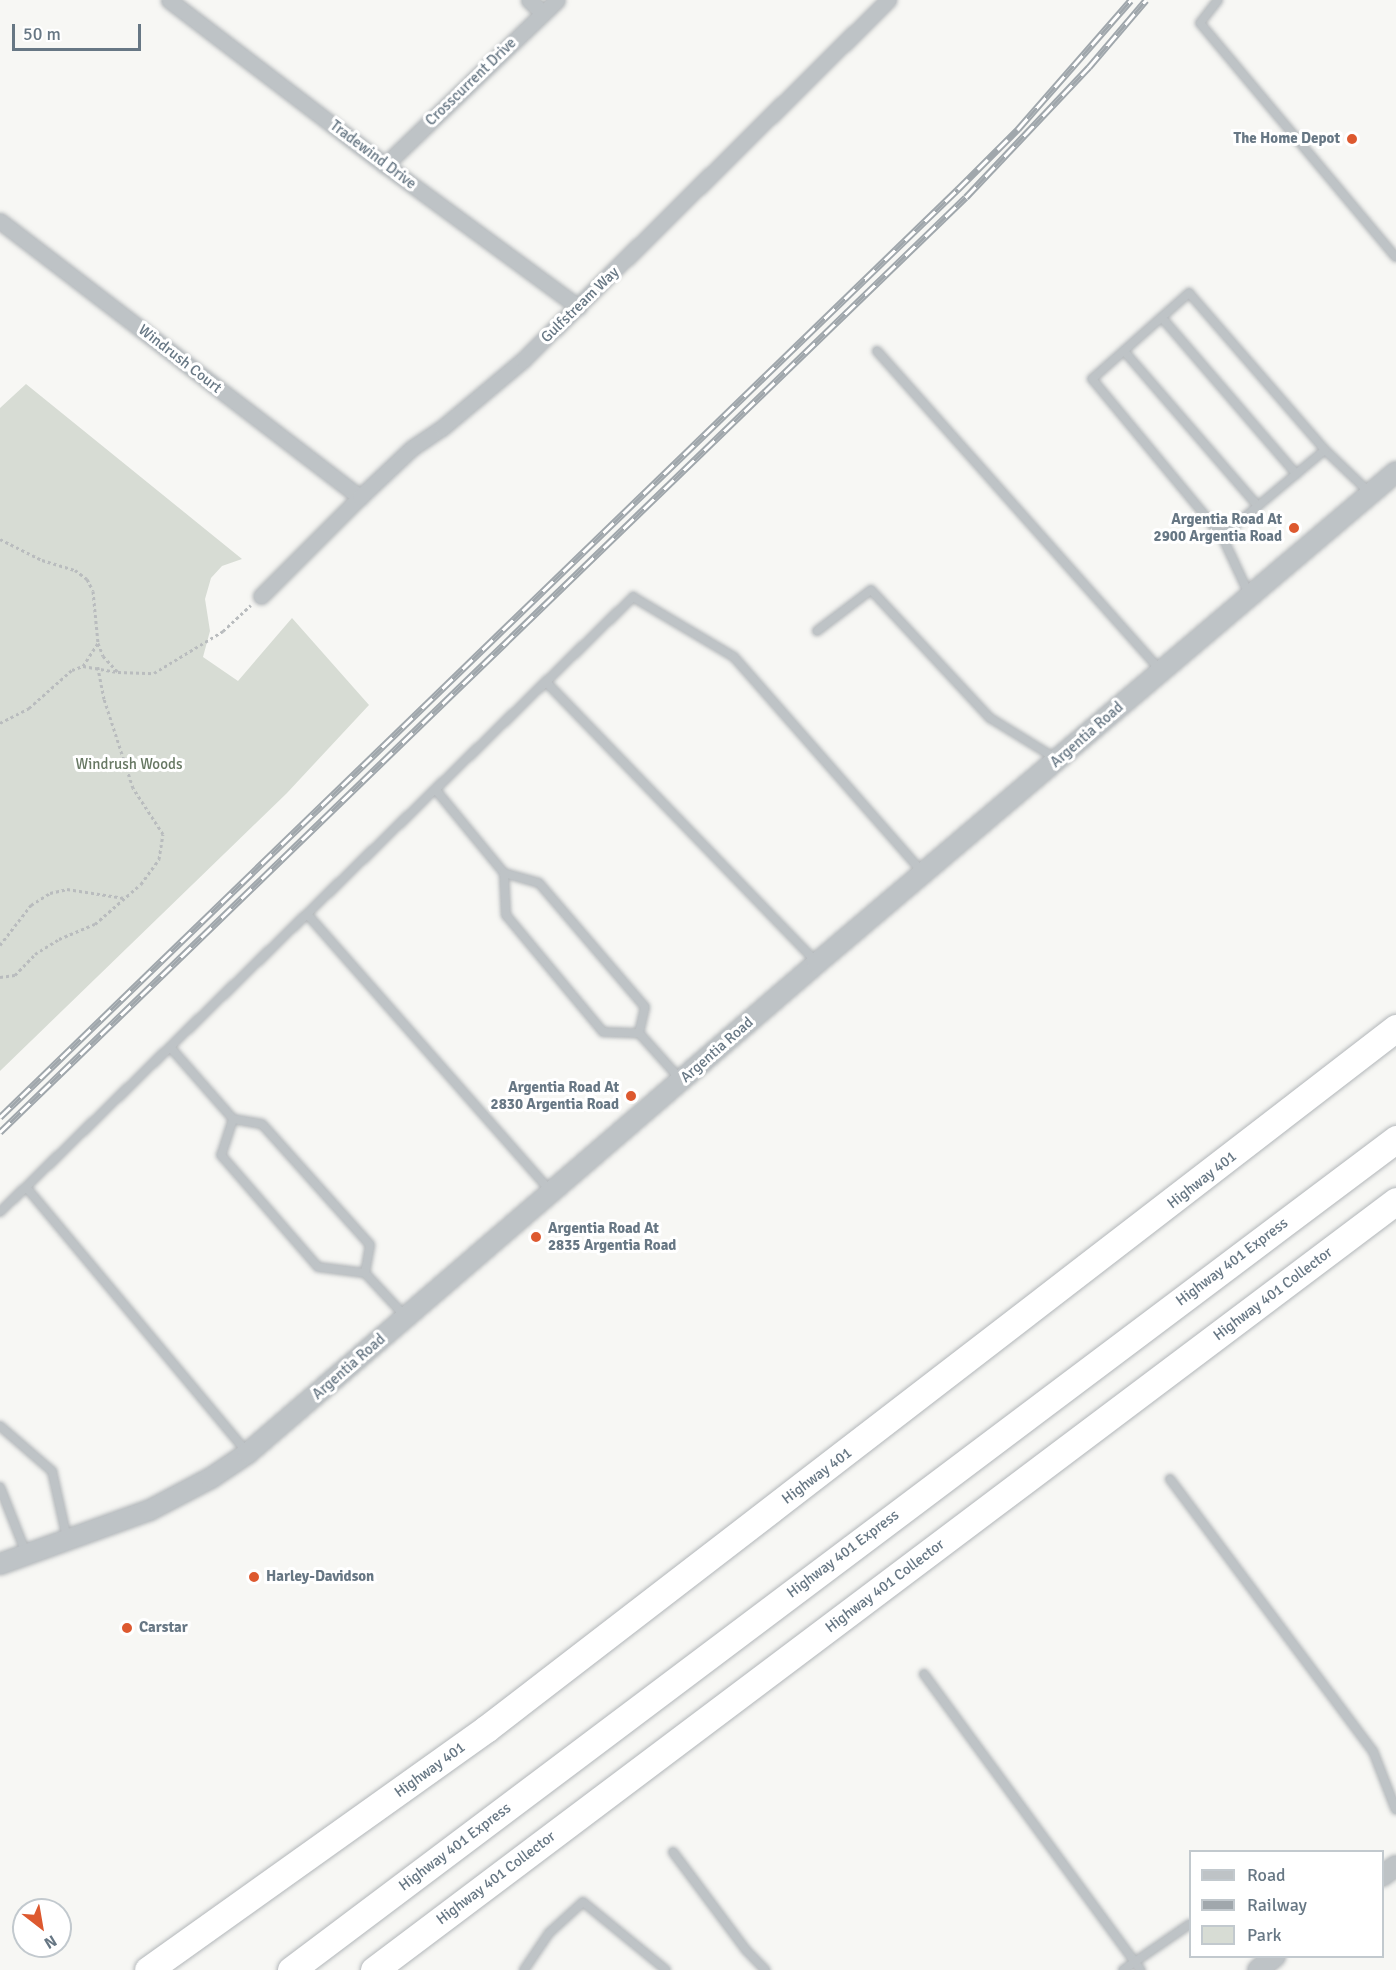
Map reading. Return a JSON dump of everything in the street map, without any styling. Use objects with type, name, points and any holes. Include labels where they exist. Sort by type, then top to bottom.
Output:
[{"type":"highway","name":"Highway 401","points":[[230,1913],[486,1729],[1396,1028]]},
{"type":"highway","name":"Highway 401 Express","points":[[291,1970],[1396,1139]]},
{"type":"highway","name":"Highway 401 Collector","points":[[374,1970],[1396,1201]]},
{"type":"highway","points":[[148,1970],[230,1913]]},
{"type":"highway","points":[[171,1970],[230,1913]]},
{"type":"street","name":"Tradewind Drive","points":[[169,0],[385,165],[578,307]]},
{"type":"street","points":[[529,0],[543,14]]},
{"type":"street","name":"Crosscurrent Drive","points":[[385,165],[557,0]]},
{"type":"street","name":"Gulfstream Way","points":[[261,596],[412,448],[442,428],[522,360],[578,307],[888,0]]},
{"type":"street","name":"Windrush Court","points":[[0,221],[360,497]]},
{"type":"street","name":"Argentia Road","points":[[0,1564],[150,1510],[211,1478],[248,1453],[681,1080],[1396,472]]},
{"type":"street","points":[[1384,1875],[1396,1866]]},
{"type":"street","points":[[1258,1970],[1273,1958]]},
{"type":"lane","points":[[1218,0],[1200,23],[1396,257]]},
{"type":"lane","points":[[1250,598],[1222,536],[1092,379],[1189,293],[1324,450],[1371,494]]},
{"type":"lane","points":[[1162,318],[1296,474]]},
{"type":"lane","points":[[877,351],[1161,671]]},
{"type":"lane","points":[[1124,351],[1258,506]]},
{"type":"lane","points":[[1222,536],[1324,450]]},
{"type":"lane","points":[[817,631],[871,590],[990,718],[1059,760]]},
{"type":"lane","points":[[0,1212],[633,597],[734,657],[923,874]]},
{"type":"lane","points":[[546,682],[818,963]]},
{"type":"lane","points":[[435,789],[504,873],[539,883],[645,1007],[639,1033]]},
{"type":"lane","points":[[504,873],[506,915],[603,1032],[639,1033],[681,1080]]},
{"type":"lane","points":[[307,914],[551,1192]]},
{"type":"lane","points":[[170,1047],[233,1119],[262,1124],[370,1245],[365,1273]]},
{"type":"lane","points":[[233,1119],[221,1155],[318,1267],[365,1273],[406,1318]]},
{"type":"lane","points":[[26,1187],[248,1453]]},
{"type":"lane","points":[[0,1426],[52,1471],[67,1538]]},
{"type":"lane","points":[[1170,1479],[1373,1751],[1396,1810]]},
{"type":"lane","points":[[0,1487],[26,1554]]},
{"type":"lane","points":[[924,1674],[1141,1970]]},
{"type":"lane","points":[[673,1852],[746,1950],[765,1970]]},
{"type":"lane","points":[[524,1970],[549,1933],[583,1902],[666,1970]]},
{"type":"lane","points":[[1124,1970],[1189,1925]]},
{"type":"path","points":[[0,539],[21,547],[42,560],[75,570],[87,579],[93,591],[98,643],[103,656],[118,672]]},
{"type":"path","points":[[0,723],[29,708],[72,670],[83,666],[118,672],[154,674],[223,631],[261,596]]},
{"type":"path","points":[[83,666],[98,643]]},
{"type":"path","points":[[0,977],[15,975],[35,954],[59,939],[95,924],[141,884],[159,859],[163,834],[133,788],[104,699],[98,667]]},
{"type":"path","points":[[0,945],[31,905],[50,893],[67,889],[124,898]]},
{"type":"green space","name":"Windrush Woods","points":[[26,384],[242,559],[222,566],[211,578],[205,599],[210,631],[203,657],[238,681],[292,618],[369,705],[287,793],[0,1071],[0,408]]},
{"type":"railway","points":[[0,1117],[958,189],[1018,129],[1131,0]]},
{"type":"railway","points":[[0,1132],[966,197],[1089,67],[1146,0]]},
{"type":"place","name":"The Home Depot","points":[[1352,139]]},
{"type":"place","name":"Argentia Road At 2900 Argentia Road","points":[[1294,528]]},
{"type":"place","name":"Argentia Road At 2830 Argentia Road","points":[[631,1096]]},
{"type":"place","name":"Argentia Road At 2835 Argentia Road","points":[[536,1237]]},
{"type":"place","name":"Harley-Davidson","points":[[254,1577]]},
{"type":"place","name":"Carstar","points":[[127,1628]]}]
